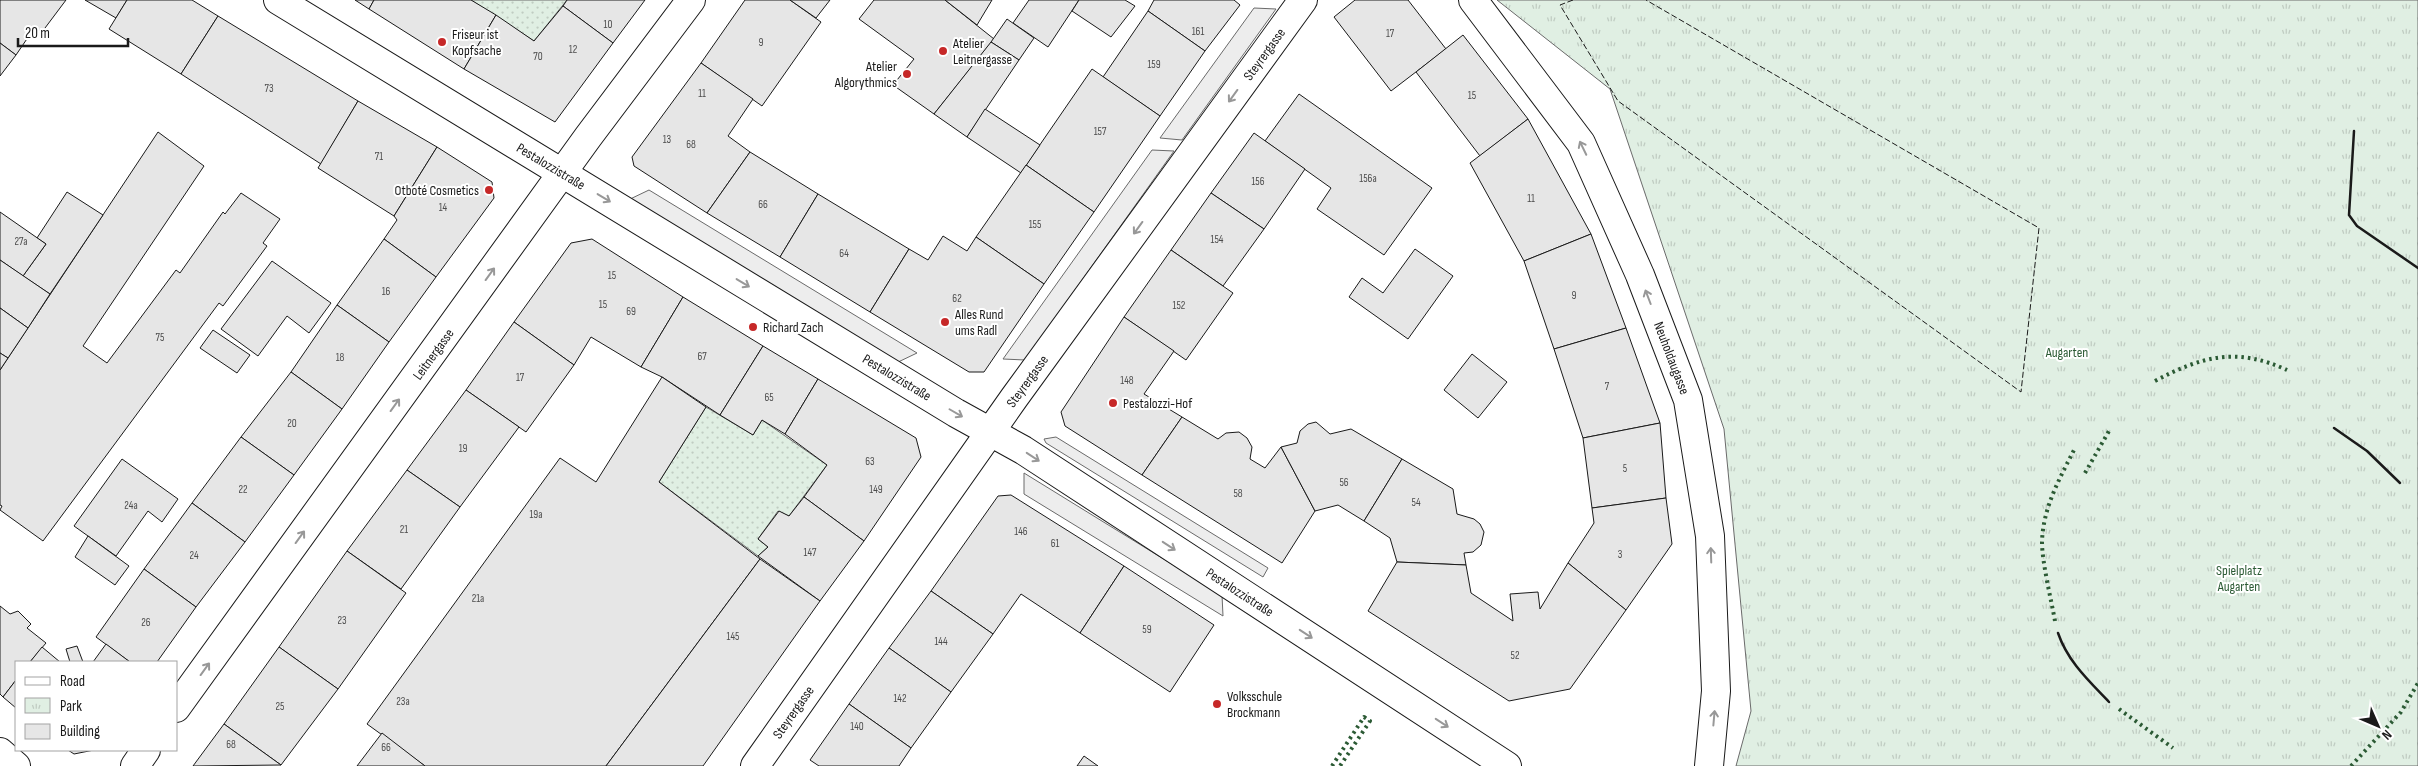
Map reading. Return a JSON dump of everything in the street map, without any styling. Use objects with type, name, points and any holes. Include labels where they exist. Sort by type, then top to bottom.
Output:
[{"type":"street","name":"Pestalozzistraße","points":[[278,0],[1032,456],[1507,766]]},
{"type":"street","name":"Leitnergasse","points":[[178,705],[563,173],[691,0]]},
{"type":"street","name":"Steyrergasse","points":[[755,766],[991,432],[1303,0]]},
{"type":"street","name":"Neuholdaugasse","points":[[1473,0],[1581,142],[1640,275],[1688,400],[1710,536],[1716,691],[1709,766]]},
{"type":"street","points":[[134,766],[145,751]]},
{"type":"street","points":[[0,752],[16,766]]},
{"type":"green space","points":[[471,0],[567,0],[534,41]]},
{"type":"green space","name":"Augarten","points":[[1497,0],[2418,0],[2418,766],[1736,766],[1751,711],[1724,429],[1610,89]]},
{"type":"green space","points":[[706,407],[753,435],[762,420],[827,465],[789,516],[778,511],[758,539],[768,547],[758,556],[659,482]]},
{"type":"shaded area","points":[[1254,8],[1276,9],[1182,140],[1160,138]]},
{"type":"shaded area","points":[[1152,150],[1174,151],[1025,360],[1003,359]]},
{"type":"shaded area","points":[[649,190],[917,353],[894,364],[626,201]]},
{"type":"shaded area","points":[[1056,437],[1268,568],[1263,577],[1046,443],[1044,439]]},
{"type":"shaded area","points":[[1024,473],[1222,595],[1223,616],[1024,494]]},
{"type":"building","points":[[0,0],[66,0],[42,32],[35,27],[16,55],[0,43]]},
{"type":"building","points":[[85,0],[127,0],[116,18]]},
{"type":"building","points":[[127,0],[192,0],[218,16],[181,74],[109,29]]},
{"type":"building","points":[[355,0],[374,0],[369,9]]},
{"type":"building","points":[[374,0],[471,0],[496,15],[464,69],[369,9]]},
{"type":"building","points":[[567,0],[645,0],[613,43],[563,6]]},
{"type":"building","points":[[745,0],[790,0],[821,22],[762,106],[701,63]]},
{"type":"building","points":[[790,0],[830,0],[816,18]]},
{"type":"building","name":"Atelier Leitnergasse","points":[[874,0],[945,0],[994,39],[934,114],[893,85],[914,59],[859,19]]},
{"type":"building","points":[[945,0],[992,0],[977,25]]},
{"type":"building","points":[[1029,0],[1079,0],[1048,47],[1013,23]]},
{"type":"building","points":[[1079,0],[1125,0],[1135,6],[1111,37],[1072,11]]},
{"type":"building","points":[[1154,0],[1234,0],[1240,5],[1205,51],[1148,11]]},
{"type":"building","points":[[1355,0],[1408,0],[1446,49],[1391,91],[1334,17]]},
{"type":"building","points":[[563,6],[613,43],[555,122],[464,69],[496,15],[534,41]]},
{"type":"building","points":[[1148,11],[1205,51],[1160,116],[1103,77]]},
{"type":"building","points":[[218,16],[358,101],[321,164],[181,74]]},
{"type":"building","points":[[1007,19],[1034,38],[1019,60],[991,42]]},
{"type":"building","points":[[1463,35],[1528,119],[1480,156],[1416,72]]},
{"type":"building","points":[[991,42],[1019,60],[967,137],[934,114]]},
{"type":"building","points":[[0,43],[16,55],[0,76]]},
{"type":"building","points":[[701,63],[753,99],[728,136],[750,152],[707,213],[634,166],[632,157]]},
{"type":"building","points":[[1092,69],[1160,116],[1094,212],[1026,165]]},
{"type":"building","points":[[1299,94],[1432,188],[1384,255],[1317,209],[1331,188],[1265,141]]},
{"type":"building","points":[[358,101],[437,147],[394,216],[318,168]]},
{"type":"building","points":[[985,109],[1040,145],[1021,173],[967,137]]},
{"type":"building","points":[[1528,119],[1591,234],[1524,261],[1470,163]]},
{"type":"building","points":[[158,132],[204,166],[83,346],[107,363],[176,270],[180,273],[223,212],[225,214],[241,193],[280,219],[263,243],[267,246],[223,306],[219,303],[43,541],[0,510],[2,506],[0,505],[0,370]]},
{"type":"building","points":[[1254,133],[1305,169],[1264,229],[1211,193]]},
{"type":"building","points":[[437,147],[492,182],[494,198],[436,277],[384,239],[397,220],[394,216]]},
{"type":"building","points":[[750,152],[818,194],[780,257],[707,213]]},
{"type":"building","points":[[1026,165],[1094,212],[1044,284],[976,237]]},
{"type":"building","points":[[67,192],[103,215],[50,294],[23,276],[46,244],[37,238]]},
{"type":"building","points":[[1211,193],[1264,229],[1223,286],[1171,250]]},
{"type":"building","points":[[818,194],[909,249],[870,312],[780,257]]},
{"type":"building","points":[[0,212],[46,244],[23,276],[0,260]]},
{"type":"building","points":[[1591,234],[1626,328],[1554,349],[1524,261]]},
{"type":"building","points":[[943,236],[967,251],[976,237],[1044,284],[984,372],[969,372],[870,312],[909,249],[928,260]]},
{"type":"building","points":[[384,239],[436,277],[389,342],[337,305]]},
{"type":"building","points":[[592,239],[683,297],[641,367],[591,337],[574,365],[514,322],[571,243]]},
{"type":"building","points":[[1415,249],[1453,276],[1408,339],[1349,297],[1362,278],[1383,293]]},
{"type":"building","points":[[1171,250],[1233,293],[1186,360],[1124,317]]},
{"type":"building","points":[[0,260],[50,294],[28,328],[0,308]]},
{"type":"building","points":[[272,261],[331,303],[309,333],[287,316],[258,356],[221,329]]},
{"type":"building","points":[[683,297],[763,346],[720,415],[662,377],[641,367]]},
{"type":"building","points":[[337,305],[389,342],[342,409],[291,372]]},
{"type":"building","points":[[0,308],[28,328],[8,358],[0,353]]},
{"type":"building","name":"Pestalozzi-Hof","points":[[1124,317],[1174,351],[1144,394],[1182,417],[1142,475],[1065,426],[1061,412]]},
{"type":"building","points":[[514,322],[574,365],[526,432],[466,390]]},
{"type":"building","points":[[1626,328],[1660,423],[1583,438],[1554,349]]},
{"type":"building","points":[[213,330],[250,355],[237,373],[200,348]]},
{"type":"building","points":[[763,346],[818,379],[785,434],[762,420],[753,435],[720,415]]},
{"type":"building","points":[[0,353],[8,358],[0,370]]},
{"type":"building","points":[[1472,354],[1507,382],[1478,418],[1444,390]]},
{"type":"building","points":[[291,372],[342,409],[294,475],[241,437]]},
{"type":"building","points":[[662,377],[706,407],[659,482],[760,559],[606,766],[425,766],[367,724],[560,458],[596,482]]},
{"type":"building","points":[[818,379],[916,438],[921,457],[864,541],[804,497],[827,465],[785,434]]},
{"type":"building","points":[[466,390],[519,427],[460,507],[407,470]]},
{"type":"building","points":[[1182,417],[1218,439],[1226,433],[1239,432],[1247,438],[1252,447],[1250,459],[1265,468],[1281,447],[1315,511],[1282,563],[1142,475]]},
{"type":"building","points":[[1316,422],[1330,434],[1351,429],[1402,459],[1364,521],[1338,505],[1315,511],[1281,447],[1297,443],[1300,431],[1308,424]]},
{"type":"building","points":[[1660,423],[1666,498],[1592,508],[1583,438]]},
{"type":"building","points":[[241,437],[294,475],[245,542],[192,503]]},
{"type":"building","points":[[122,459],[178,499],[162,522],[148,511],[116,556],[74,526]]},
{"type":"building","points":[[1402,459],[1453,489],[1457,514],[1474,519],[1480,524],[1484,532],[1481,545],[1473,552],[1464,553],[1466,565],[1397,562],[1390,538],[1364,521]]},
{"type":"building","points":[[407,470],[460,507],[401,589],[347,551]]},
{"type":"building","points":[[1011,495],[1124,566],[1080,633],[1021,594],[993,634],[931,591],[998,496]]},
{"type":"building","points":[[804,497],[864,541],[820,601],[758,556],[768,547],[758,539],[779,511],[789,516]]},
{"type":"building","points":[[1666,498],[1672,544],[1626,610],[1568,563],[1594,523],[1592,508]]},
{"type":"building","points":[[192,503],[245,542],[196,607],[144,569]]},
{"type":"building","points":[[88,536],[129,566],[115,585],[75,557]]},
{"type":"building","points":[[347,551],[406,593],[338,689],[279,647]]},
{"type":"building","points":[[760,559],[820,601],[703,766],[606,766]]},
{"type":"building","points":[[1397,562],[1466,565],[1471,593],[1513,621],[1510,594],[1538,592],[1540,609],[1568,563],[1626,610],[1570,689],[1509,701],[1368,611]]},
{"type":"building","points":[[1124,566],[1214,625],[1170,692],[1080,633]]},
{"type":"building","points":[[144,569],[196,607],[158,661],[129,661],[96,637]]},
{"type":"building","points":[[931,591],[993,634],[951,692],[889,648]]},
{"type":"building","points":[[0,606],[10,614],[18,611],[31,624],[27,628],[46,643],[31,661],[15,661],[15,681],[3,697],[0,694]]},
{"type":"building","points":[[106,644],[129,661],[94,661]]},
{"type":"building","points":[[77,646],[83,661],[70,661],[66,649]]},
{"type":"building","points":[[42,647],[59,661],[31,661]]},
{"type":"building","points":[[279,647],[338,689],[281,765],[224,724]]},
{"type":"building","points":[[889,648],[951,692],[911,748],[849,704]]},
{"type":"building","points":[[15,681],[15,707],[3,697]]},
{"type":"building","points":[[849,704],[911,748],[899,766],[819,766],[810,760]]},
{"type":"building","points":[[224,724],[281,765],[193,766]]},
{"type":"building","points":[[382,733],[425,766],[357,766]]},
{"type":"building","points":[[70,751],[89,751],[74,754]]},
{"type":"building","points":[[1084,756],[1098,766],[1077,766]]},
{"type":"hedge","points":[[2155,381],[2172,372],[2204,360],[2220,358],[2252,358],[2287,370]]},
{"type":"hedge","points":[[2085,473],[2109,431]]},
{"type":"hedge","points":[[2055,621],[2043,560],[2043,529],[2053,493],[2075,448]]},
{"type":"hedge","points":[[2351,766],[2401,712],[2418,683]]},
{"type":"hedge","points":[[2119,709],[2173,748]]},
{"type":"hedge","points":[[1332,766],[1364,717],[1370,721],[1340,766]]},
{"type":"fence","points":[[1573,0],[1560,5],[1618,101],[2021,392],[2039,228],[1646,0]]},
{"type":"wall","points":[[2354,131],[2349,215],[2357,226],[2418,268]]},
{"type":"wall","points":[[2334,428],[2367,451],[2400,483]]},
{"type":"wall","points":[[2058,633],[2073,662],[2109,702]]},
{"type":"place","name":"Friseur ist Kopfsache","points":[[442,42]]},
{"type":"place","name":"Atelier Leitnergasse","points":[[943,51]]},
{"type":"place","name":"Atelier Algorythmics","points":[[907,74]]},
{"type":"place","name":"Otboté Cosmetics","points":[[489,190]]},
{"type":"place","name":"Alles Rund ums Radl","points":[[945,322]]},
{"type":"place","name":"Richard Zach","points":[[753,327]]},
{"type":"place","name":"Pestalozzi-Hof","points":[[1113,403]]},
{"type":"place","name":"Volksschule Brockmann","points":[[1217,704]]},
{"type":"park label","name":"Spielplatz Augarten","points":[[2239,578]]}]
